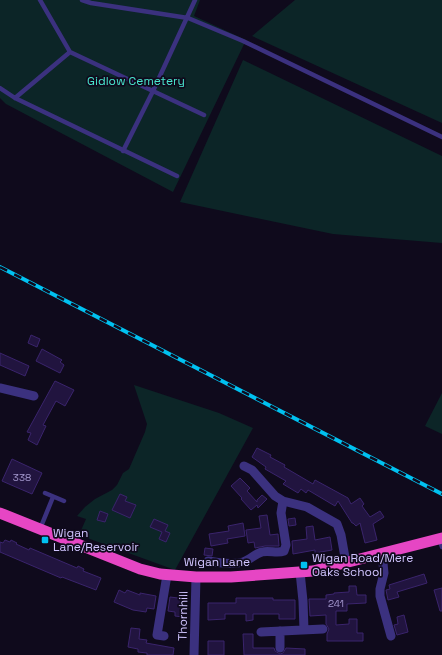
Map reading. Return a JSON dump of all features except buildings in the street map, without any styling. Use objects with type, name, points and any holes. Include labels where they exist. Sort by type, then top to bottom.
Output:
[{"type":"highway","name":"Wigan Lane","points":[[0,513],[140,569],[167,575],[196,577],[231,577],[312,571],[441,541]]},
{"type":"street","points":[[0,388],[34,396]]},
{"type":"street","points":[[244,466],[252,470],[275,496],[283,501],[307,507],[337,524],[341,535],[346,563]]},
{"type":"street","points":[[208,561],[237,563],[248,560],[260,552],[284,551],[286,545],[281,513],[283,501]]},
{"type":"street","points":[[382,554],[384,572],[380,596],[391,636]]},
{"type":"street","points":[[300,572],[304,630]]},
{"type":"street","points":[[164,636],[157,635],[167,575]]},
{"type":"street","name":"Thornhill","points":[[194,655],[196,577]]},
{"type":"street","points":[[261,632],[323,629]]},
{"type":"street","points":[[280,631],[280,648]]},
{"type":"lane","points":[[40,0],[70,52],[204,116]]},
{"type":"lane","points":[[82,0],[91,3],[188,18],[243,41],[442,137]]},
{"type":"lane","points":[[123,151],[188,18],[195,0]]},
{"type":"lane","points":[[15,98],[70,52]]},
{"type":"lane","points":[[0,88],[15,98],[176,176]]},
{"type":"lane","points":[[45,493],[64,501]]},
{"type":"lane","points":[[40,529],[53,497]]},
{"type":"green space","name":"Gidlow Cemetery","points":[[0,0],[200,0],[194,16],[246,40],[173,192],[6,104],[0,98]]},
{"type":"green space","points":[[295,0],[442,0],[442,123],[252,36]]},
{"type":"green space","points":[[243,60],[442,156],[442,243],[333,234],[180,202]]},
{"type":"green space","points":[[134,385],[219,413],[253,428],[175,570],[79,535],[86,519],[77,516],[95,499],[112,490],[117,485],[123,473],[129,469],[145,432],[147,424]]},
{"type":"green space","points":[[442,393],[442,434],[425,426]]},
{"type":"railway","points":[[0,267],[442,494]]},
{"type":"place","name":"Wigan Lane/Reservoir","points":[[45,540]]},
{"type":"place","name":"Wigan Road/Mere Oaks School","points":[[304,565]]}]
